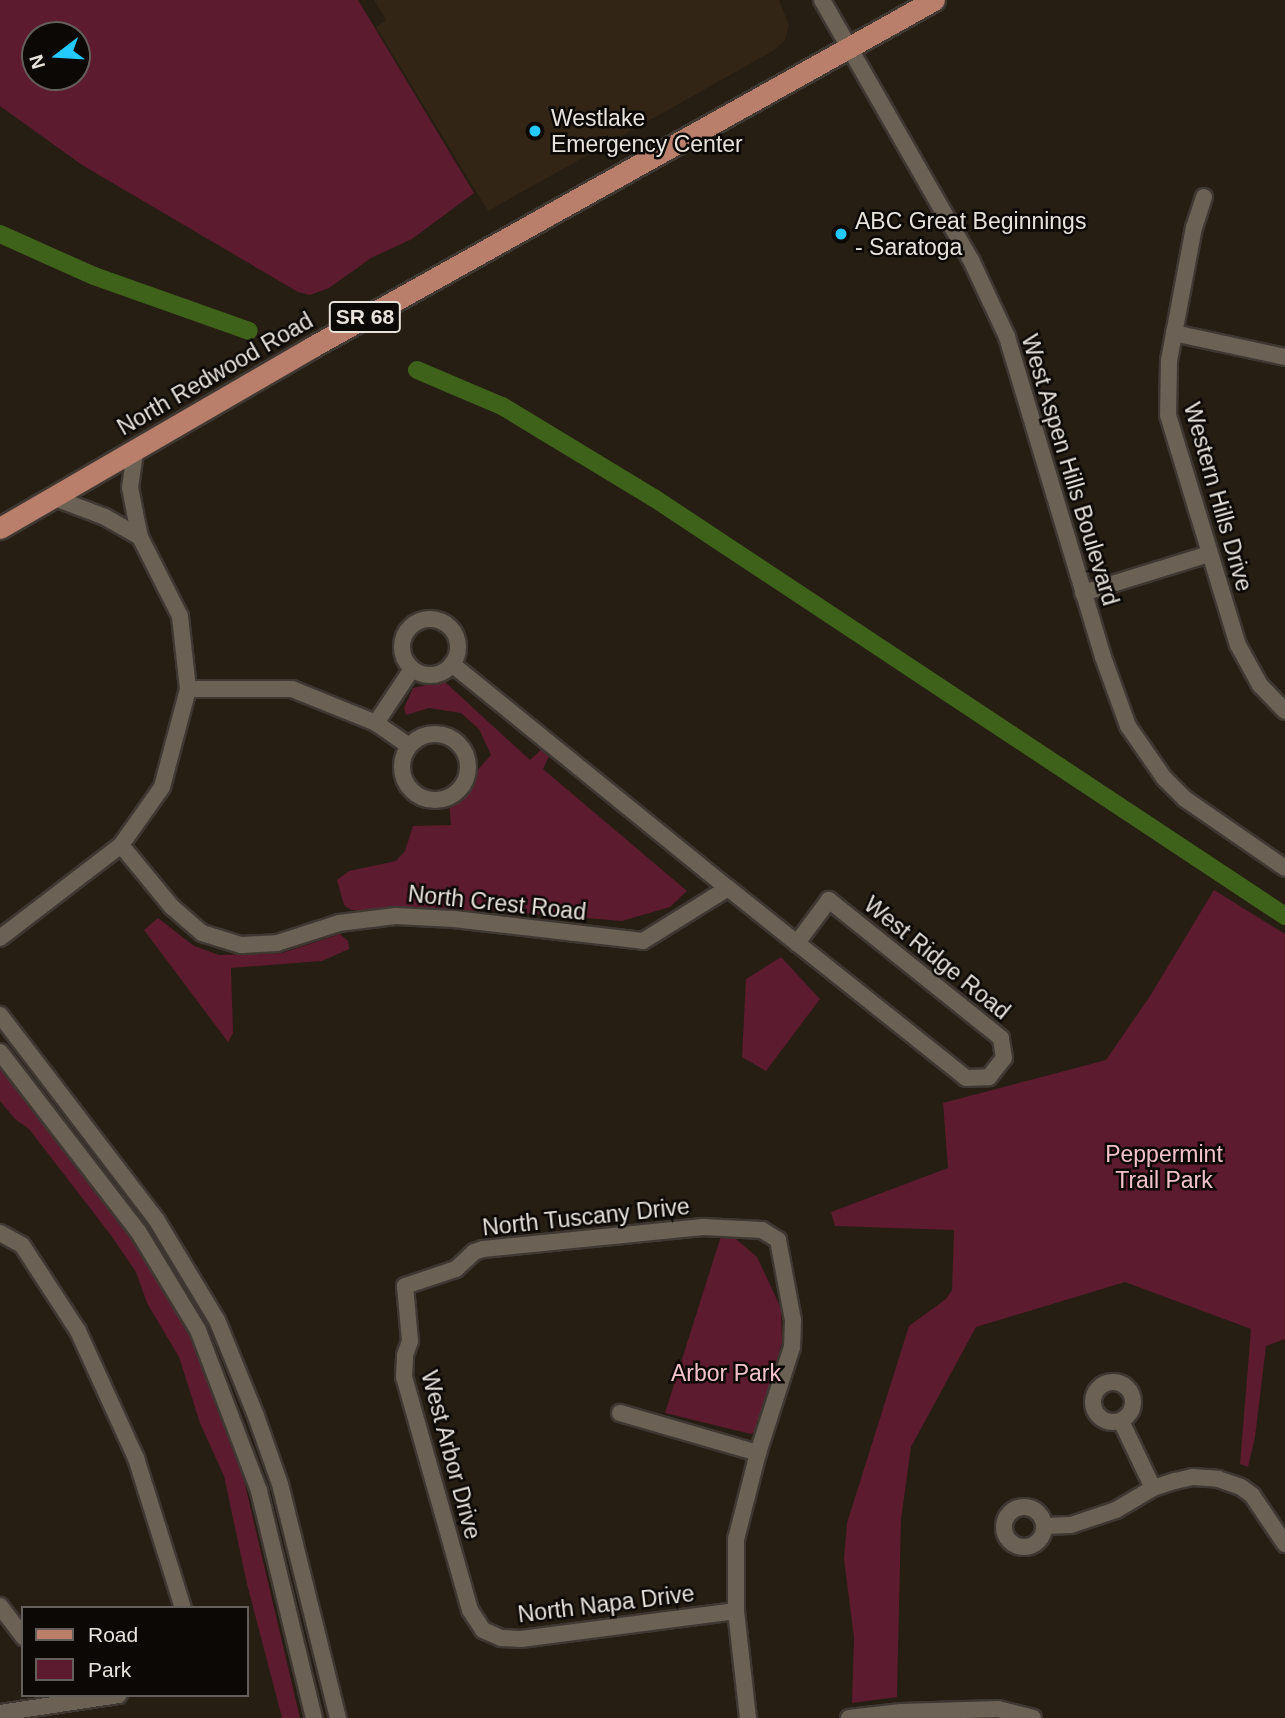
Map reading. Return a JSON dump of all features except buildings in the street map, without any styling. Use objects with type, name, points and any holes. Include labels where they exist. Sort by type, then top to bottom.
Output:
[{"type":"main road","name":"North Redwood Road","points":[[0,528],[312,347],[934,0]]},
{"type":"street","name":"West Aspen Hills Boulevard","points":[[822,0],[971,260],[1007,337],[1083,593],[1128,726],[1164,778],[1185,799],[1285,868]]},
{"type":"street","name":"Western Hills Drive","points":[[1204,197],[1194,227],[1174,333],[1167,378],[1168,415],[1244,660],[1260,685],[1285,711]]},
{"type":"street","points":[[1174,333],[1285,357]]},
{"type":"street","points":[[0,938],[121,845],[162,788],[188,689],[180,616],[141,537],[130,488],[135,451]]},
{"type":"street","points":[[55,498],[105,517],[141,537]]},
{"type":"street","points":[[1083,593],[1209,554]]},
{"type":"street","points":[[426,618],[447,624],[455,633],[457,654],[452,664],[433,676],[412,670],[405,661],[402,639],[415,622],[426,618]]},
{"type":"street","name":"West Ridge Road","points":[[452,664],[728,888],[966,1078],[989,1077],[1004,1058],[1001,1038],[830,900],[797,943]]},
{"type":"street","points":[[376,723],[412,670]]},
{"type":"street","points":[[188,689],[292,689],[376,723],[409,746]]},
{"type":"street","points":[[438,734],[457,742],[468,761],[468,771],[459,791],[450,797],[428,800],[409,788],[402,767],[409,746],[417,739],[438,734]]},
{"type":"street","name":"North Crest Road","points":[[121,845],[172,907],[202,933],[241,945],[277,943],[339,923],[396,916],[454,919],[643,941],[728,888]]},
{"type":"street","points":[[0,1015],[156,1219],[217,1320],[257,1416],[280,1485],[338,1718]]},
{"type":"street","points":[[0,1052],[138,1231],[198,1330],[259,1491],[314,1718]]},
{"type":"street","name":"North Tuscany Drive","points":[[405,1286],[456,1269],[474,1252],[483,1249],[703,1227],[762,1230],[778,1240],[793,1320],[792,1348],[758,1453]]},
{"type":"street","points":[[0,1233],[22,1245],[78,1331],[136,1458],[182,1606]]},
{"type":"street","name":"West Arbor Drive","points":[[405,1286],[410,1341],[405,1355],[404,1377],[470,1610],[483,1630]]},
{"type":"street","points":[[620,1413],[758,1453],[736,1539],[736,1611],[748,1718]]},
{"type":"street","points":[[1121,1421],[1153,1488]]},
{"type":"street","points":[[1044,1526],[1071,1525],[1116,1510],[1153,1488],[1192,1477],[1218,1479],[1241,1487],[1261,1506],[1285,1544]]},
{"type":"street","points":[[0,1606],[21,1634]]},
{"type":"street","name":"North Napa Drive","points":[[483,1630],[511,1640],[736,1611]]},
{"type":"street","points":[[0,1713],[49,1700],[91,1697]]},
{"type":"street","points":[[849,1718],[901,1712],[998,1709],[1033,1718]]},
{"type":"shaded area","name":"Westlake Emergency Center","points":[[374,0],[779,0],[789,25],[785,40],[773,51],[488,211],[376,27],[386,20]]},
{"type":"green space","points":[[0,0],[358,0],[474,193],[412,239],[371,258],[329,288],[310,295],[298,292],[82,165],[0,106]]},
{"type":"green space","points":[[444,681],[530,760],[545,746],[551,752],[543,769],[687,891],[670,907],[622,921],[477,909],[474,913],[351,910],[344,905],[337,880],[349,871],[396,861],[405,851],[413,826],[451,825],[449,802],[491,755],[479,729],[461,713],[429,708],[406,715],[404,708],[413,688]]},
{"type":"green space","name":"Peppermint Trail Park","points":[[1214,890],[1285,934],[1285,1339],[1266,1346],[1255,1437],[1248,1467],[1240,1464],[1251,1329],[1125,1282],[976,1327],[911,1447],[901,1519],[897,1697],[852,1703],[854,1638],[844,1559],[847,1523],[909,1326],[946,1299],[952,1290],[954,1230],[835,1226],[831,1212],[948,1168],[943,1103],[1106,1060],[1150,996]]},
{"type":"green space","points":[[158,918],[194,946],[219,955],[282,953],[340,934],[348,941],[349,949],[322,961],[231,968],[233,1033],[228,1042],[144,930]]},
{"type":"green space","points":[[781,957],[820,999],[766,1071],[742,1057],[746,979]]},
{"type":"green space","points":[[0,1069],[140,1251],[189,1334],[240,1463],[300,1718],[282,1718],[247,1584],[224,1476],[200,1423],[179,1357],[147,1303],[136,1272],[110,1234],[29,1129],[15,1119],[0,1101]]},
{"type":"green space","name":"Arbor Park","points":[[721,1236],[736,1239],[757,1257],[781,1308],[782,1343],[756,1431],[751,1434],[665,1413]]},
{"type":"waterway","points":[[0,234],[94,276],[249,331]]},
{"type":"waterway","points":[[417,370],[502,406],[654,498],[1285,916]]},
{"type":"place","name":"Westlake Emergency Center","points":[[535,131]]},
{"type":"place","name":"ABC Great Beginnings - Saratoga","points":[[841,234]]}]
